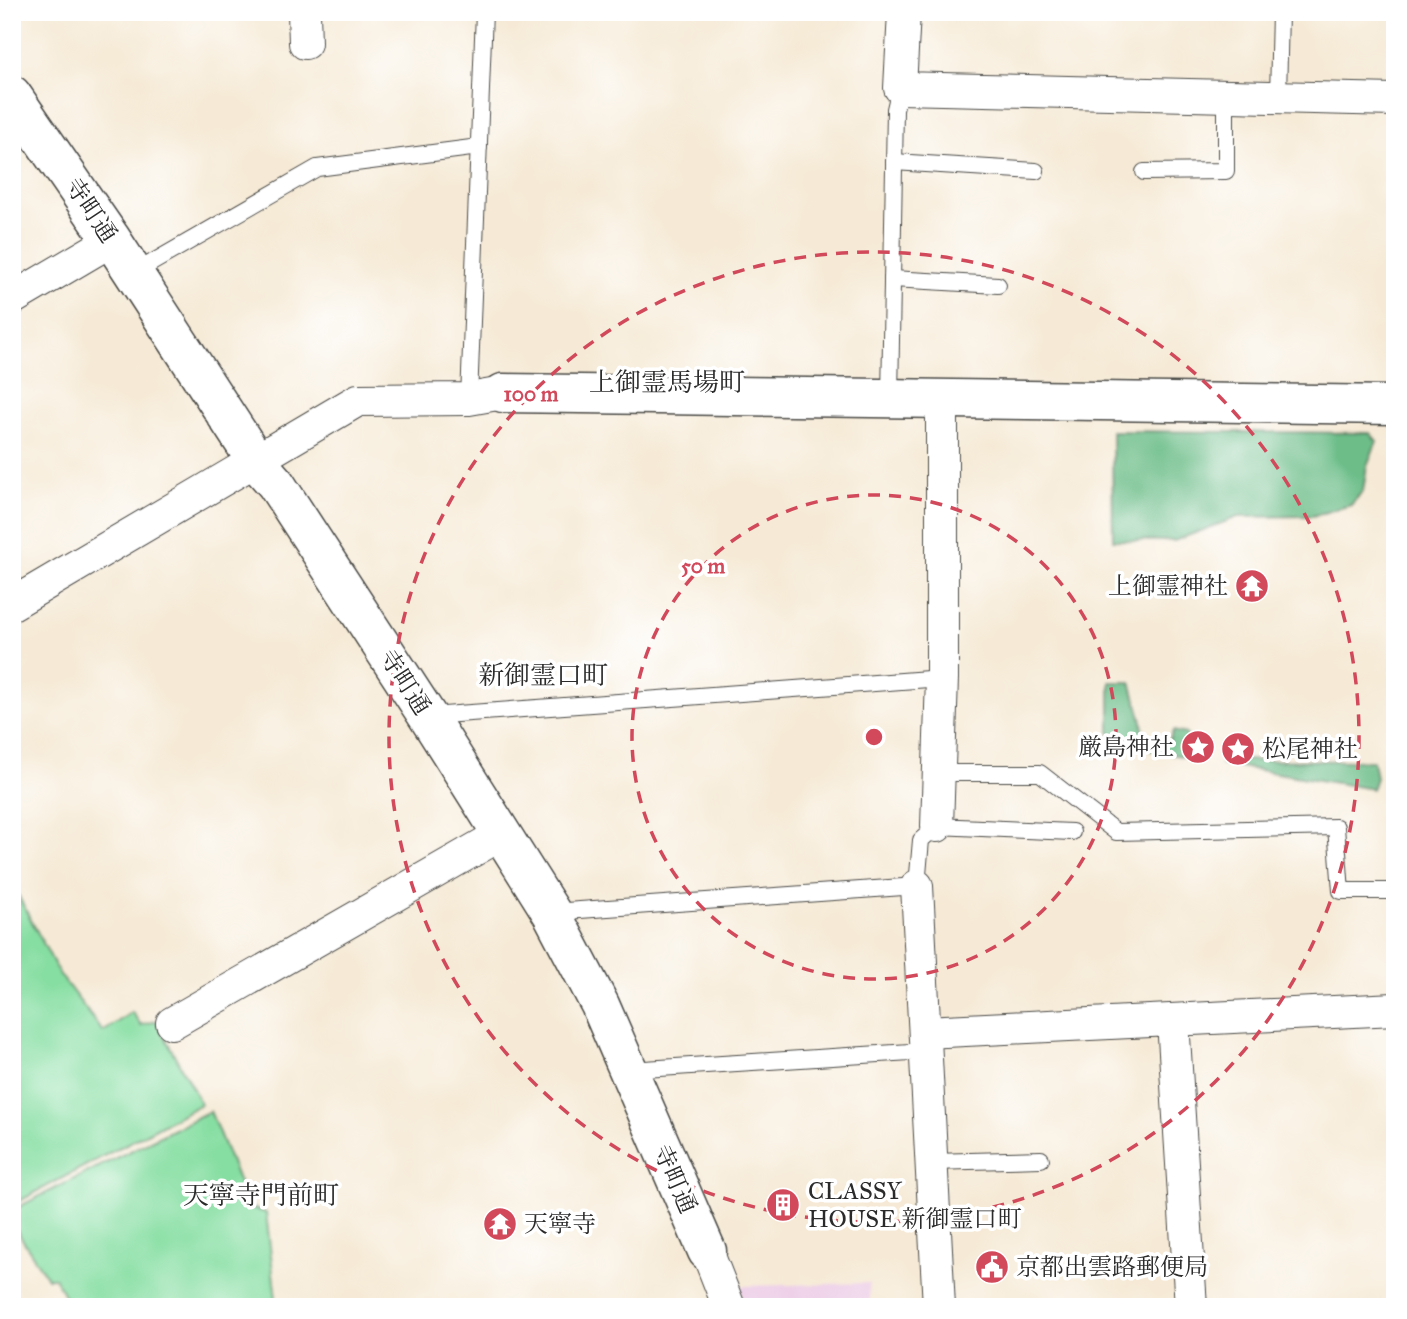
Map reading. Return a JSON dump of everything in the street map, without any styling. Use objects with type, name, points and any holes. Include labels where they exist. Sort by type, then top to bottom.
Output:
[{"type":"street","points":[[904,12],[900,88],[1395,100]]},
{"type":"street","name":"寺町通","points":[[12,95],[112,240],[256,461],[276,484],[551,912],[600,1005],[729,1307]]},
{"type":"street","points":[[12,299],[112,240]]},
{"type":"street","points":[[12,604],[358,400],[486,396],[1395,405]]},
{"type":"street","points":[[937,826],[942,678],[942,399]]},
{"type":"street","points":[[172,1023],[500,835]]},
{"type":"street","points":[[917,886],[939,1307]]},
{"type":"street","points":[[925,1041],[1173,1021],[1395,1009]]},
{"type":"street","points":[[1173,1021],[1191,1307]]},
{"type":"lane","points":[[484,12],[479,147],[486,396]]},
{"type":"lane","points":[[1278,97],[1280,12]]},
{"type":"lane","points":[[890,398],[895,109],[900,88]]},
{"type":"lane","points":[[1144,172],[1226,171],[1226,96]]},
{"type":"lane","points":[[134,273],[317,168],[479,147]]},
{"type":"lane","points":[[894,162],[1036,171]]},
{"type":"lane","points":[[892,279],[998,285]]},
{"type":"lane","points":[[428,717],[942,678]]},
{"type":"lane","points":[[940,773],[1040,773],[1116,832],[1336,827],[1341,891],[1395,891]]},
{"type":"lane","points":[[551,912],[917,886],[921,840],[937,826],[1072,832]]},
{"type":"lane","points":[[627,1070],[925,1041]]},
{"type":"lane","points":[[932,1162],[1041,1159]]},
{"type":"shaded area","points":[[869,1283],[870,1307],[745,1307],[739,1286]]},
{"type":"green space","points":[[1112,431],[1370,433],[1377,441],[1367,466],[1363,491],[1351,505],[1312,516],[1238,517],[1174,541],[1113,540]]},
{"type":"green space","points":[[1110,682],[1131,682],[1142,721],[1144,743],[1168,743],[1173,731],[1187,734],[1190,754],[1186,757],[1110,743]]},
{"type":"green space","points":[[1227,760],[1373,761],[1376,778],[1372,789],[1222,764]]},
{"type":"green space","points":[[12,884],[60,975],[103,1032],[132,1012],[141,1025],[156,1021],[201,1104],[12,1205]]},
{"type":"green space","points":[[210,1111],[249,1207],[266,1213],[277,1307],[70,1307],[55,1278],[47,1278],[12,1223],[12,1210]]},
{"type":"place","name":"上御霊神社","points":[[1252,586]]},
{"type":"place","name":"厳島神社","points":[[1198,747]]},
{"type":"place","name":"松尾神社","points":[[1238,749]]},
{"type":"place","name":"CLASSY HOUSE 新御霊口町","points":[[783,1205]]},
{"type":"place","name":"天寧寺","points":[[500,1224]]},
{"type":"place","name":"京都出雲路郵便局","points":[[992,1267]]},
{"type":"district","name":"上御霊馬場町","points":[[667,382]]},
{"type":"district","name":"新御霊口町","points":[[543,675]]},
{"type":"district","name":"天寧寺門前町","points":[[261,1195]]}]
